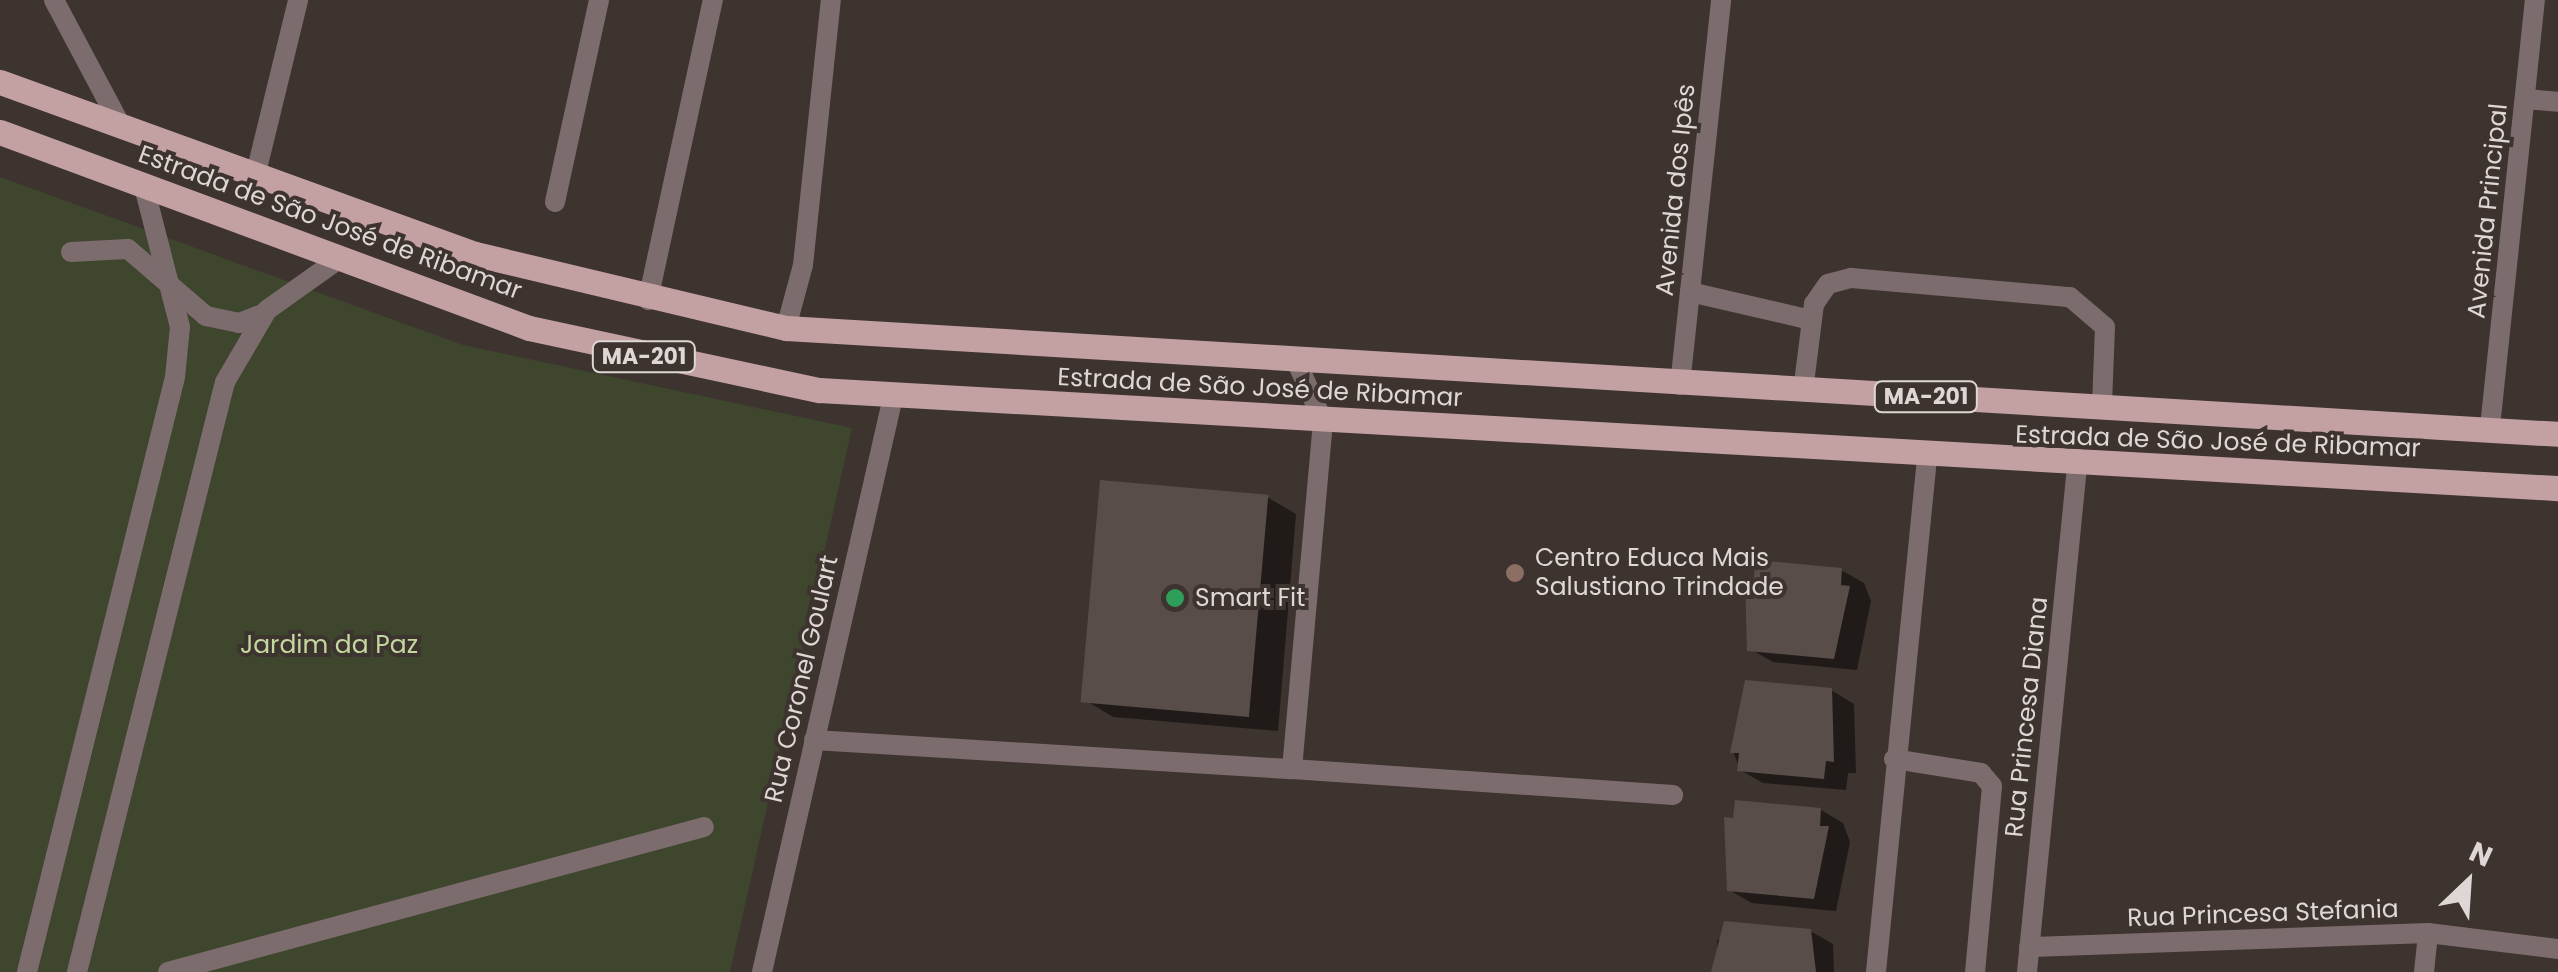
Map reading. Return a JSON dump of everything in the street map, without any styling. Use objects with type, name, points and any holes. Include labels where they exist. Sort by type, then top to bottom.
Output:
[{"type":"main road","name":"Estrada de São José de Ribamar","points":[[0,82],[475,254],[648,300],[786,328],[1680,384],[2490,426],[2558,434]]},
{"type":"main road","name":"Estrada de São José de Ribamar","points":[[0,132],[336,262],[626,354],[893,397],[2078,467],[2558,488]]},
{"type":"street","points":[[54,0],[120,126]]},
{"type":"street","points":[[255,177],[298,0]]},
{"type":"street","points":[[555,202],[600,0]]},
{"type":"street","points":[[648,300],[714,0]]},
{"type":"street","points":[[786,328],[803,266],[831,0]]},
{"type":"street","name":"Avenida dos Ipês","points":[[1680,384],[1721,0]]},
{"type":"street","name":"Avenida Principal","points":[[2490,426],[2535,0]]},
{"type":"street","points":[[2526,99],[2558,102]]},
{"type":"street","points":[[27,972],[176,377],[172,287],[144,187]]},
{"type":"street","points":[[71,252],[128,249],[172,287],[224,322],[267,310],[336,262]]},
{"type":"street","points":[[1803,391],[1812,320],[1828,284],[1850,278],[2070,296],[2106,327],[2102,406]]},
{"type":"street","points":[[1690,292],[1812,320]]},
{"type":"street","points":[[77,972],[225,382],[267,310]]},
{"type":"street","points":[[1292,769],[1323,421],[1295,358]]},
{"type":"street","name":"Rua Coronel Goulart","points":[[762,972],[893,397]]},
{"type":"street","points":[[1876,972],[1926,458]]},
{"type":"street","name":"Rua Princesa Diana","points":[[2027,972],[2078,467]]},
{"type":"street","points":[[814,740],[1673,795]]},
{"type":"street","points":[[1894,759],[1980,773],[1992,786],[1976,972]]},
{"type":"street","points":[[168,972],[704,827]]},
{"type":"street","points":[[2424,972],[2428,933]]},
{"type":"street","name":"Rua Princesa Stefania","points":[[2029,947],[2428,933],[2558,948]]},
{"type":"green space","name":"Jardim da Paz","points":[[0,177],[463,345],[852,428],[730,972],[0,972]]},
{"type":"building","name":"Smart Fit","points":[[1100,480],[1268,495],[1249,717],[1081,702]]},
{"type":"building","points":[[1755,560],[1842,568],[1841,585],[1850,586],[1834,659],[1747,651],[1745,577],[1754,577]]},
{"type":"building","points":[[1745,680],[1832,688],[1834,762],[1826,761],[1824,779],[1737,771],[1739,753],[1730,753]]},
{"type":"building","points":[[1735,800],[1821,808],[1820,826],[1829,826],[1814,899],[1727,891],[1724,817],[1733,818]]},
{"type":"building","points":[[1724,921],[1811,929],[1816,972],[1711,972]]},
{"type":"place","name":"Centro Educa Mais Salustiano Trindade","points":[[1515,573]]},
{"type":"place","name":"Smart Fit","points":[[1175,598]]}]
